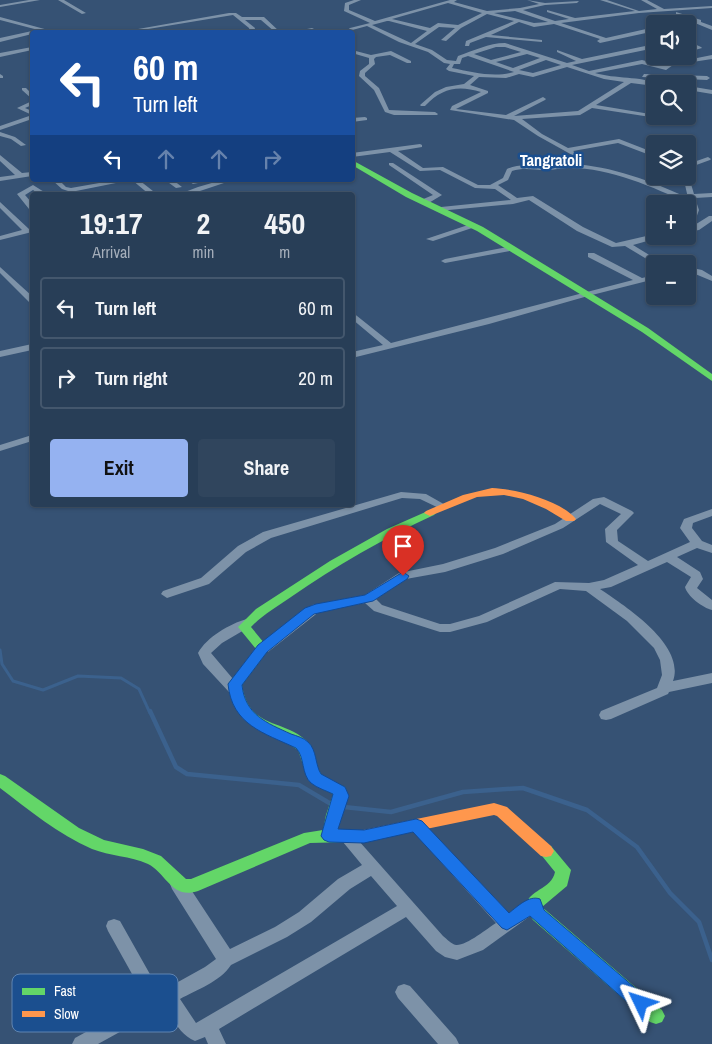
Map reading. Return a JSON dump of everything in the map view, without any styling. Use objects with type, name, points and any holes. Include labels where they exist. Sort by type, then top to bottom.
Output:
[{"type":"street","points":[[0,6],[38,0]]},
{"type":"street","points":[[60,0],[84,13]]},
{"type":"street","points":[[359,0],[347,4],[346,11],[411,45],[430,51],[442,60],[453,64]]},
{"type":"street","points":[[350,30],[455,0]]},
{"type":"street","points":[[529,0],[545,4]]},
{"type":"street","points":[[602,0],[643,12]]},
{"type":"street","points":[[643,0],[662,10]]},
{"type":"street","points":[[692,0],[711,7]]},
{"type":"street","points":[[444,40],[459,27],[487,12],[576,1]]},
{"type":"street","points":[[448,2],[534,25],[662,10],[711,7]]},
{"type":"street","points":[[679,2],[693,9],[712,14]]},
{"type":"street","points":[[518,9],[607,40]]},
{"type":"street","points":[[670,10],[683,15]]},
{"type":"street","points":[[549,11],[574,20]]},
{"type":"street","points":[[136,30],[229,14],[234,14],[252,30]]},
{"type":"street","points":[[396,17],[433,29]]},
{"type":"street","points":[[0,18],[41,30]]},
{"type":"street","points":[[241,20],[262,18],[276,30]]},
{"type":"street","points":[[387,20],[433,29]]},
{"type":"street","points":[[696,20],[699,21],[696,22],[712,28]]},
{"type":"street","points":[[467,45],[467,42],[518,22]]},
{"type":"street","points":[[411,45],[440,24],[459,27]]},
{"type":"street","points":[[596,42],[646,31]]},
{"type":"street","points":[[0,40],[30,33]]},
{"type":"street","points":[[486,35],[509,38],[521,37],[540,41]]},
{"type":"street","points":[[623,36],[646,43]]},
{"type":"street","points":[[546,58],[506,76],[478,75],[449,69],[453,64],[458,63],[460,57],[502,44],[610,78],[646,82]]},
{"type":"street","points":[[468,54],[533,75],[581,60],[646,48]]},
{"type":"street","points":[[0,54],[30,49]]},
{"type":"street","points":[[559,51],[581,60]]},
{"type":"street","points":[[355,52],[372,56],[391,53],[409,62]]},
{"type":"street","points":[[490,62],[528,52]]},
{"type":"street","points":[[372,56],[372,64],[362,72],[362,76],[377,89],[387,111],[394,113],[435,114]]},
{"type":"street","points":[[696,60],[712,57]]},
{"type":"street","points":[[590,72],[642,62],[646,63]]},
{"type":"street","points":[[652,65],[669,68],[668,65]]},
{"type":"street","points":[[466,86],[478,75]]},
{"type":"street","points":[[616,78],[627,76],[707,78]]},
{"type":"street","points":[[423,105],[437,93],[455,86],[466,86],[486,93],[454,107],[452,110],[516,118],[577,114],[631,80]]},
{"type":"street","points":[[24,89],[30,95]]},
{"type":"street","points":[[696,89],[712,92]]},
{"type":"street","points":[[507,116],[543,99]]},
{"type":"street","points":[[30,104],[20,108],[30,112]]},
{"type":"street","points":[[590,106],[646,115]]},
{"type":"street","points":[[0,128],[30,118]]},
{"type":"street","points":[[516,118],[540,135],[574,154]]},
{"type":"street","points":[[355,120],[365,119]]},
{"type":"street","points":[[0,121],[9,125]]},
{"type":"street","points":[[0,134],[13,138],[23,145]]},
{"type":"street","points":[[566,150],[619,141],[646,152]]},
{"type":"street","points":[[355,155],[420,146]]},
{"type":"street","points":[[392,150],[422,170],[441,168],[477,187],[495,187],[515,200]]},
{"type":"street","points":[[0,158],[20,175]]},
{"type":"street","points":[[696,163],[708,159]]},
{"type":"street","points":[[355,164],[512,248],[645,330],[712,378]]},
{"type":"street","points":[[391,164],[438,195],[424,202]]},
{"type":"street","points":[[495,187],[494,184],[506,178],[508,171],[518,166],[542,168],[569,166],[632,177],[681,195]]},
{"type":"street","points":[[0,179],[30,174]]},
{"type":"street","points":[[57,182],[64,188],[71,190],[117,182]]},
{"type":"street","points":[[138,182],[150,192]]},
{"type":"street","points":[[170,182],[179,191],[222,182]]},
{"type":"street","points":[[30,205],[21,194],[33,188],[40,192]]},
{"type":"street","points":[[696,198],[712,194]]},
{"type":"street","points":[[441,209],[504,203],[530,198],[594,236],[615,245],[646,238]]},
{"type":"street","points":[[0,204],[30,230]]},
{"type":"street","points":[[696,228],[712,218]]},
{"type":"street","points":[[430,239],[474,226]]},
{"type":"street","points":[[0,238],[30,230]]},
{"type":"street","points":[[626,244],[646,256]]},
{"type":"street","points":[[445,261],[512,248]]},
{"type":"street","points":[[591,255],[642,281]]},
{"type":"street","points":[[0,269],[30,298]]},
{"type":"street","points":[[696,271],[712,279]]},
{"type":"street","points":[[355,354],[646,280]]},
{"type":"street","points":[[355,317],[390,346]]},
{"type":"street","points":[[0,354],[30,347]]},
{"type":"street","points":[[0,448],[30,439]]},
{"type":"street","points":[[329,836],[333,815],[341,796],[340,791],[316,778],[312,773],[305,748],[292,739],[246,716],[234,689],[208,661],[204,652],[206,648],[345,558],[406,523],[476,494],[497,491],[543,502],[570,518]]},
{"type":"street","points":[[167,594],[205,581],[242,549],[267,535],[401,495],[422,496],[443,507]]},
{"type":"street","points":[[234,689],[239,678],[262,649],[316,608],[368,598],[403,576],[445,568],[499,551],[559,526],[597,502],[604,500],[628,513],[611,529],[612,542],[647,566]]},
{"type":"street","points":[[712,512],[693,519],[686,525],[688,532],[696,540],[696,543],[712,549]]},
{"type":"street","points":[[368,598],[378,608],[440,628],[450,628],[482,618],[559,585],[590,587],[607,584],[696,543]]},
{"type":"street","points":[[668,557],[696,575],[697,579],[691,587],[692,590],[712,606]]},
{"type":"street","points":[[590,587],[647,630],[669,663],[665,688]]},
{"type":"street","points":[[247,623],[244,627],[246,631],[262,649]]},
{"type":"street","points":[[606,715],[660,693],[665,688],[712,678]]},
{"type":"street","points":[[0,780],[65,826],[100,845],[125,853],[144,856],[158,862],[178,884],[224,955],[225,960]]},
{"type":"street","points":[[178,884],[185,887],[192,886],[278,848],[309,837],[329,836],[346,836],[364,836],[494,809],[509,815],[563,870],[561,881],[534,904],[475,946],[462,952],[454,953],[437,942],[346,836]]},
{"type":"street","points":[[416,825],[507,923]]},
{"type":"street","points":[[178,991],[211,973],[221,966],[225,960],[281,932],[305,917],[344,884],[372,867]]},
{"type":"street","points":[[534,904],[534,908],[539,915],[656,1016]]},
{"type":"street","points":[[178,1017],[195,1032],[209,1026],[266,990],[408,908]]},
{"type":"street","points":[[114,926],[145,974]]},
{"type":"street","points":[[404,992],[450,1044]]},
{"type":"street","points":[[209,1026],[217,1044]]},
{"type":"street","points":[[81,1044],[103,1032]]},
{"type":"waterway","points":[[0,650],[2,664],[13,681],[43,690],[78,676],[121,678],[139,689],[150,713]]},
{"type":"waterway","points":[[150,711],[176,767],[187,774],[299,785],[331,804]]},
{"type":"waterway","points":[[344,807],[391,812],[463,792],[523,788],[587,810],[637,847],[670,893],[699,922],[712,960]]},
{"type":"traffic: fast","points":[[355,164],[409,195],[480,229],[645,330],[712,378]]},
{"type":"traffic: fast","points":[[329,836],[333,815],[341,796],[340,791],[321,782],[313,775],[303,746],[250,717],[242,709],[237,698],[235,684],[263,649],[244,627],[261,612],[334,563],[430,513]]},
{"type":"traffic: fast","points":[[0,780],[48,816],[74,832],[100,845],[156,861],[161,864],[176,882],[186,886],[192,886],[309,837],[348,836]]},
{"type":"traffic: fast","points":[[546,851],[563,870],[561,881],[534,904],[534,908],[539,915],[656,1016]]},
{"type":"traffic: slow","points":[[430,513],[460,499],[492,491],[516,494],[539,501],[570,519]]},
{"type":"traffic: slow","points":[[348,836],[363,836],[494,809],[502,811],[546,851]]},
{"type":"district","name":"Tangratoli","points":[[551,160]]},
{"type":"route","points":[[403,576],[368,598],[316,608],[310,611],[262,649],[235,684],[236,696],[246,716],[257,724],[301,744],[305,748],[312,773],[316,778],[340,791],[341,796],[333,815],[329,836],[364,836],[416,825],[507,923],[534,904],[534,908],[539,915],[641,1003]]}]
